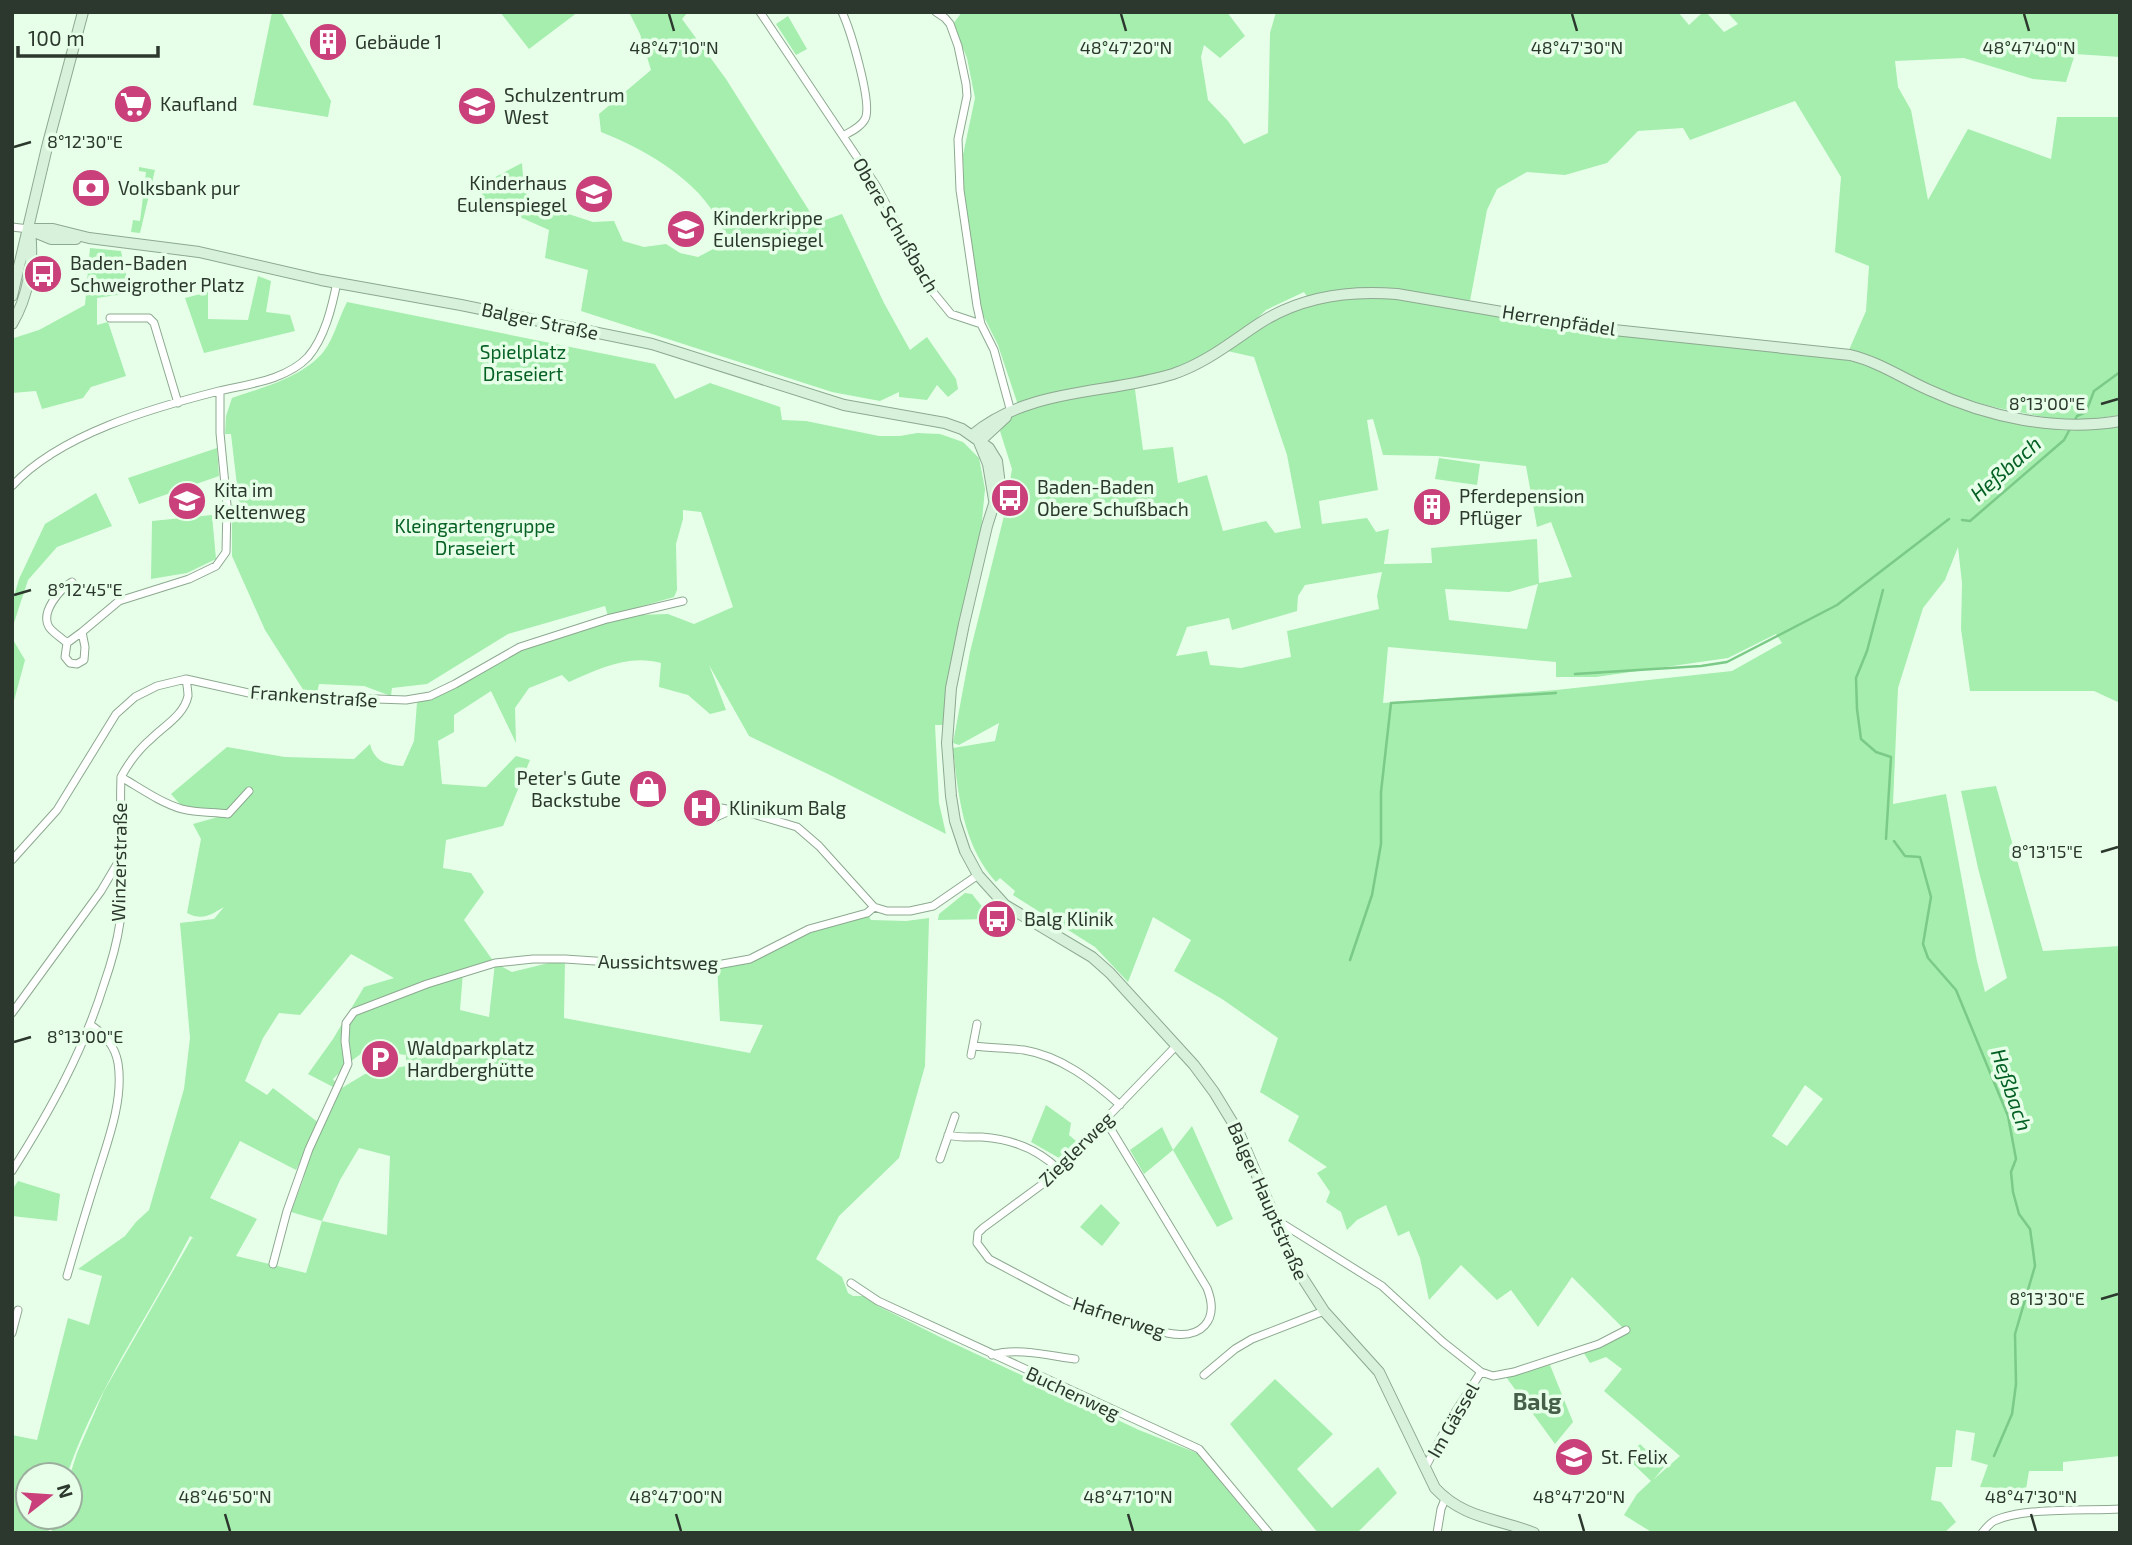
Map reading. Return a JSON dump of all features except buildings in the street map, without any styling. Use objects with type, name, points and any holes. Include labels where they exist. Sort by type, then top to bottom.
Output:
[{"type":"street","points":[[12,296],[48,143],[83,12]]},
{"type":"street","name":"Obere Schußbach","points":[[760,12],[877,187],[933,292],[951,314],[981,324]]},
{"type":"street","points":[[842,12],[849,27],[867,111],[862,124],[846,140]]},
{"type":"street","points":[[936,12],[950,24],[958,46],[967,96],[958,139],[960,190],[976,306],[981,324],[994,350],[1011,412]]},
{"type":"street","points":[[12,227],[29,229]]},
{"type":"street","points":[[12,324],[23,303],[29,272],[32,253],[29,229]]},
{"type":"street","name":"Balger Straße","points":[[29,229],[52,229],[89,239],[199,252],[652,344],[810,396],[844,405],[944,422],[976,438]]},
{"type":"street","points":[[12,486],[46,456],[73,441],[149,411],[261,382],[295,368],[309,356],[331,311],[337,282]]},
{"type":"street","name":"Herrenpfädel","points":[[976,438],[989,421],[1042,399],[1174,373],[1199,364],[1260,323],[1285,310],[1335,294],[1369,292],[1398,294],[1595,328],[1850,355],[1869,359],[1927,390],[1985,411],[2071,425],[2120,421]]},
{"type":"street","points":[[110,318],[149,317],[154,323],[178,403]]},
{"type":"street","points":[[82,632],[84,660],[77,664],[70,663],[65,657],[67,643],[119,601],[189,579],[216,566],[226,552],[227,505],[220,433],[220,391]]},
{"type":"street","points":[[976,438],[989,448],[997,461],[1000,485],[987,526],[954,675],[947,743],[955,821],[965,851],[978,875]]},
{"type":"street","points":[[67,643],[49,626],[47,617],[48,609],[65,586],[72,582]]},
{"type":"street","name":"Frankenstraße","points":[[12,860],[57,810],[116,714],[135,697],[157,686],[186,680],[258,695],[406,700],[430,696],[520,647],[607,619],[683,601]]},
{"type":"street","name":"Winzerstraße","points":[[12,1171],[62,1087],[91,1026],[113,956],[119,925],[121,777],[129,762],[183,707],[188,696],[186,680]]},
{"type":"street","points":[[121,777],[184,810],[228,814],[249,790]]},
{"type":"street","points":[[732,810],[797,827],[819,846],[874,907]]},
{"type":"street","points":[[12,1013],[101,891],[121,859]]},
{"type":"street","name":"Aussichtsweg","points":[[273,1264],[287,1211],[309,1149],[348,1064],[346,1023],[354,1012],[427,984],[495,963],[554,959],[653,965],[718,965],[750,959],[809,929],[867,913],[874,907],[887,911],[910,911],[933,906],[978,875]]},
{"type":"street","name":"Balger Hauptstraße","points":[[978,875],[996,898],[1008,908],[1092,957],[1194,1065],[1228,1113],[1295,1266],[1324,1311],[1379,1372],[1435,1488],[1446,1499],[1474,1516],[1534,1533]]},
{"type":"street","points":[[977,1024],[972,1051],[1027,1050],[1066,1065],[1090,1079],[1119,1105]]},
{"type":"street","points":[[66,1276],[106,1146],[119,1085],[118,1063],[112,1046],[103,1034],[91,1026]]},
{"type":"street","name":"Zieglerweg","points":[[979,1246],[977,1238],[983,1228],[1044,1183],[1176,1046]]},
{"type":"street","points":[[940,1159],[955,1116]]},
{"type":"street","name":"Hafnerweg","points":[[979,1246],[989,1259],[1093,1312],[1178,1336],[1194,1334],[1207,1323],[1213,1308],[1207,1288],[1104,1122]]},
{"type":"street","points":[[948,1135],[984,1137],[1018,1144],[1049,1159],[1058,1169]]},
{"type":"street","points":[[1275,1218],[1382,1286],[1443,1342],[1481,1372],[1493,1376],[1514,1372],[1599,1344],[1626,1330]]},
{"type":"street","name":"Buchenweg","points":[[851,1283],[878,1301],[991,1355],[1199,1449],[1269,1533]]},
{"type":"street","points":[[12,1333],[18,1310]]},
{"type":"street","points":[[1204,1375],[1235,1349],[1252,1339],[1324,1311]]},
{"type":"street","points":[[991,1355],[1030,1354],[1075,1359]]},
{"type":"street","name":"Im Gässel","points":[[1425,1469],[1452,1417],[1481,1372]]},
{"type":"street","points":[[1437,1533],[1441,1509],[1446,1499]]},
{"type":"street","points":[[1982,1533],[1990,1523],[2004,1517],[2120,1509]]},
{"type":"green space","points":[[272,12],[281,12],[331,101],[328,117],[253,105]]},
{"type":"green space","points":[[500,12],[578,12],[529,49]]},
{"type":"green space","points":[[629,12],[688,12],[682,19],[726,79],[817,223],[842,214],[884,303],[910,350],[927,337],[956,379],[958,389],[948,397],[937,385],[927,400],[899,397],[899,392],[880,401],[832,392],[581,311],[588,270],[545,258],[549,230],[482,200],[482,184],[522,163],[524,190],[532,202],[593,222],[614,221],[623,241],[644,247],[666,244],[680,253],[698,257],[717,247],[725,236],[717,218],[691,186],[657,160],[601,132],[599,114],[651,70],[640,34]]},
{"type":"green space","points":[[962,12],[1227,12],[1245,36],[1220,58],[1204,45],[1201,57],[1208,100],[1228,121],[1244,144],[1268,133],[1270,33],[1276,12],[1678,12],[1689,25],[1706,12],[1724,32],[1738,24],[1727,12],[2120,12],[2120,57],[2075,54],[2066,82],[2033,79],[1964,58],[1895,61],[1898,87],[1911,110],[1928,200],[1968,129],[2051,159],[2057,117],[2118,117],[2120,113],[2120,415],[2085,420],[2049,418],[1998,408],[1952,396],[1849,350],[1866,311],[1869,266],[1835,252],[1841,177],[1795,101],[1690,140],[1683,128],[1638,131],[1607,163],[1565,175],[1527,172],[1497,189],[1487,210],[1470,301],[1389,290],[1348,290],[1308,298],[1304,292],[1266,310],[1228,345],[1274,315],[1338,297],[1395,297],[1828,356],[1868,365],[1939,400],[1984,415],[2120,423],[2120,703],[2094,691],[1970,691],[1961,629],[1962,583],[1958,547],[1945,580],[1923,608],[1898,688],[1893,804],[1946,794],[1985,992],[2007,978],[1961,791],[1996,786],[2043,951],[2120,946],[2120,1456],[2063,1462],[2063,1471],[2029,1471],[2026,1489],[1980,1487],[1988,1465],[1971,1460],[1975,1433],[1956,1430],[1952,1467],[1936,1467],[1931,1500],[1941,1502],[1956,1522],[1944,1533],[1653,1533],[1624,1515],[1637,1494],[1651,1481],[1627,1458],[1640,1444],[1664,1467],[1654,1479],[1680,1456],[1604,1391],[1622,1369],[1606,1357],[1590,1363],[1582,1350],[1625,1330],[1572,1277],[1538,1327],[1511,1290],[1497,1300],[1461,1265],[1429,1300],[1420,1258],[1409,1231],[1398,1236],[1386,1205],[1357,1220],[1347,1230],[1341,1212],[1326,1202],[1330,1192],[1317,1173],[1327,1167],[1288,1141],[1299,1116],[1260,1092],[1278,1038],[1222,999],[1174,971],[1191,940],[1153,917],[1128,982],[1095,947],[1013,895],[1015,891],[1000,878],[996,882],[985,868],[969,836],[960,801],[953,748],[995,741],[999,723],[959,745],[953,743],[970,652],[1004,516],[1012,469],[1000,431],[1019,408],[998,345],[980,309],[964,189],[963,155],[975,98],[967,58],[953,24]],"holes":[[[1223,350],[1254,357],[1287,455],[1301,528],[1275,533],[1266,521],[1223,531],[1207,475],[1178,483],[1173,447],[1143,450],[1134,382],[1199,364]],[[1373,419],[1383,455],[1437,456],[1526,466],[1537,527],[1551,522],[1572,577],[1539,583],[1537,539],[1431,548],[1432,563],[1384,564],[1389,529],[1376,532],[1367,518],[1322,524],[1319,501],[1378,490],[1367,420]],[[1382,572],[1377,596],[1379,609],[1287,631],[1291,657],[1241,668],[1210,665],[1207,651],[1176,656],[1187,627],[1229,618],[1232,630],[1297,611],[1298,596],[1305,585]],[[1538,584],[1527,629],[1449,620],[1445,589],[1509,592]],[[1776,634],[1782,643],[1732,671],[1556,690],[1383,703],[1388,647],[1556,662],[1556,677],[1596,677],[1728,658]],[[1805,1085],[1823,1099],[1787,1146],[1772,1136]]]},
{"type":"green space","points":[[788,16],[807,49],[796,55],[776,24]]},
{"type":"green space","points":[[139,167],[155,170],[140,233],[131,232],[133,220],[140,221],[146,172],[139,171]]},
{"type":"green space","points":[[90,248],[121,251],[130,293],[97,298],[97,325],[108,322],[126,376],[91,387],[83,398],[42,409],[36,391],[12,393],[14,338],[39,330],[85,305]]},
{"type":"green space","points":[[258,276],[271,281],[266,312],[290,315],[295,331],[204,353],[185,298],[208,292],[208,319],[248,320]]},
{"type":"green space","points":[[347,302],[655,364],[675,399],[710,383],[780,407],[782,420],[806,421],[879,436],[940,434],[963,442],[979,458],[985,489],[980,541],[945,725],[935,725],[939,803],[946,834],[749,736],[709,665],[726,710],[710,714],[688,695],[659,687],[661,663],[637,660],[603,668],[569,682],[562,675],[529,688],[515,708],[516,743],[491,691],[454,715],[454,732],[438,741],[442,784],[486,787],[516,756],[530,760],[503,826],[446,840],[443,868],[471,873],[484,892],[464,920],[494,962],[463,972],[460,1010],[489,1017],[495,963],[512,972],[565,959],[564,1018],[750,1053],[763,1025],[720,1021],[717,965],[750,959],[809,929],[867,913],[871,920],[906,921],[929,918],[925,1066],[899,1158],[839,1216],[816,1259],[842,1277],[848,1293],[853,1296],[864,1296],[878,1306],[942,1338],[1139,1430],[1197,1453],[1263,1533],[51,1533],[84,1531],[84,1461],[74,1461],[104,1391],[72,1461],[14,1461],[14,1531],[49,1531],[12,1533],[12,1435],[37,1440],[68,1318],[89,1325],[102,1276],[78,1269],[125,1236],[149,1210],[184,1089],[190,1038],[180,923],[214,919],[224,907],[202,917],[187,913],[201,839],[193,824],[225,815],[185,810],[171,794],[227,747],[285,757],[354,759],[370,744],[374,754],[382,761],[403,766],[414,741],[417,703],[520,647],[638,615],[668,614],[694,624],[733,607],[701,512],[683,510],[676,544],[677,590],[674,597],[608,616],[605,606],[508,634],[427,684],[392,688],[391,696],[364,686],[319,684],[317,693],[304,691],[265,630],[232,556],[232,505],[239,503],[231,434],[225,434],[226,416],[232,398],[294,375],[315,360],[328,346]],"holes":[[[351,954],[394,978],[364,987],[308,1074],[337,1089],[319,1123],[273,1088],[267,1095],[245,1081],[263,1038],[279,1013],[300,1015]],[[366,1050],[406,1055],[406,1066],[365,1074],[340,1089],[333,1079]],[[240,1141],[296,1170],[306,1150],[310,1152],[291,1212],[322,1221],[306,1273],[236,1256],[257,1219],[210,1198]],[[359,1148],[390,1156],[387,1235],[322,1221],[340,1180]],[[190,1236],[195,1239],[192,1238],[104,1391],[174,1266]]]},
{"type":"green space","points":[[217,448],[219,476],[139,504],[128,478]]},
{"type":"green space","points":[[1439,458],[1480,464],[1477,485],[1435,479]]},
{"type":"green space","points":[[96,493],[112,526],[57,547],[28,580],[12,629],[12,603],[19,579],[45,524]]},
{"type":"green space","points":[[212,515],[216,559],[187,573],[151,579],[152,521]]},
{"type":"green space","points":[[12,638],[25,660],[12,708]]},
{"type":"green space","points":[[965,893],[972,894],[992,919],[938,920],[939,914]]},
{"type":"green space","points":[[1046,1105],[1071,1123],[1069,1135],[1076,1141],[1059,1158],[1031,1142]]},
{"type":"green space","points":[[1192,1126],[1233,1219],[1217,1227],[1173,1150]]},
{"type":"green space","points":[[1162,1127],[1173,1150],[1144,1174],[1130,1150]]},
{"type":"green space","points":[[18,1181],[60,1194],[57,1221],[12,1216],[12,1190]]},
{"type":"green space","points":[[1101,1204],[1120,1223],[1102,1246],[1080,1227]]},
{"type":"green space","points":[[1550,1365],[1573,1422],[1555,1444],[1506,1377]]},
{"type":"green space","points":[[1275,1379],[1333,1434],[1297,1469],[1332,1508],[1378,1467],[1397,1493],[1357,1533],[1318,1533],[1230,1424]]},
{"type":"waterway","name":"Heßbach","points":[[2074,422],[2077,416],[2086,412],[2094,391],[2120,372]]},
{"type":"waterway","name":"Heßbach","points":[[1962,520],[1970,521],[2064,440],[2071,427]]},
{"type":"waterway","points":[[1575,674],[1727,662],[1837,605],[1949,519]]},
{"type":"waterway","name":"Heßbach","points":[[1883,590],[1867,651],[1856,678],[1861,739],[1876,752],[1891,757],[1886,839]]},
{"type":"waterway","points":[[1350,960],[1372,895],[1381,844],[1381,792],[1391,703],[1556,693]]},
{"type":"waterway","name":"Heßbach","points":[[1894,841],[1905,856],[1920,857],[1931,897],[1923,944],[1928,958],[1956,990],[2008,1116],[2016,1159],[2011,1172],[2013,1192],[2019,1214],[2030,1229],[2035,1266],[2015,1334],[2016,1384],[2012,1414],[1994,1456]]},
{"type":"place","name":"Gebäude 1","points":[[328,42]]},
{"type":"place","name":"Kaufland","points":[[133,104]]},
{"type":"place","name":"Schulzentrum West","points":[[477,106]]},
{"type":"place","name":"Volksbank pur","points":[[91,188]]},
{"type":"place","name":"Kinderhaus Eulenspiegel","points":[[594,194]]},
{"type":"place","name":"Kinderkrippe Eulenspiegel","points":[[686,229]]},
{"type":"place","name":"Baden-Baden Schweigrother Platz","points":[[43,274]]},
{"type":"place","name":"Baden-Baden Obere Schußbach","points":[[1010,498]]},
{"type":"place","name":"Kita im Keltenweg","points":[[187,501]]},
{"type":"place","name":"Pferdepension Pflüger","points":[[1432,507]]},
{"type":"place","name":"Peter's Gute Backstube","points":[[648,789]]},
{"type":"place","name":"Klinikum Balg","points":[[702,808]]},
{"type":"place","name":"Balg Klinik","points":[[997,919]]},
{"type":"place","name":"Waldparkplatz Hardberghütte","points":[[380,1059]]},
{"type":"place","name":"St. Felix","points":[[1574,1457]]},
{"type":"district","name":"Balg","points":[[1537,1402]]},
{"type":"park label","name":"Spielplatz Draseiert","points":[[523,363]]},
{"type":"park label","name":"Kleingartengruppe Draseiert","points":[[475,537]]}]
